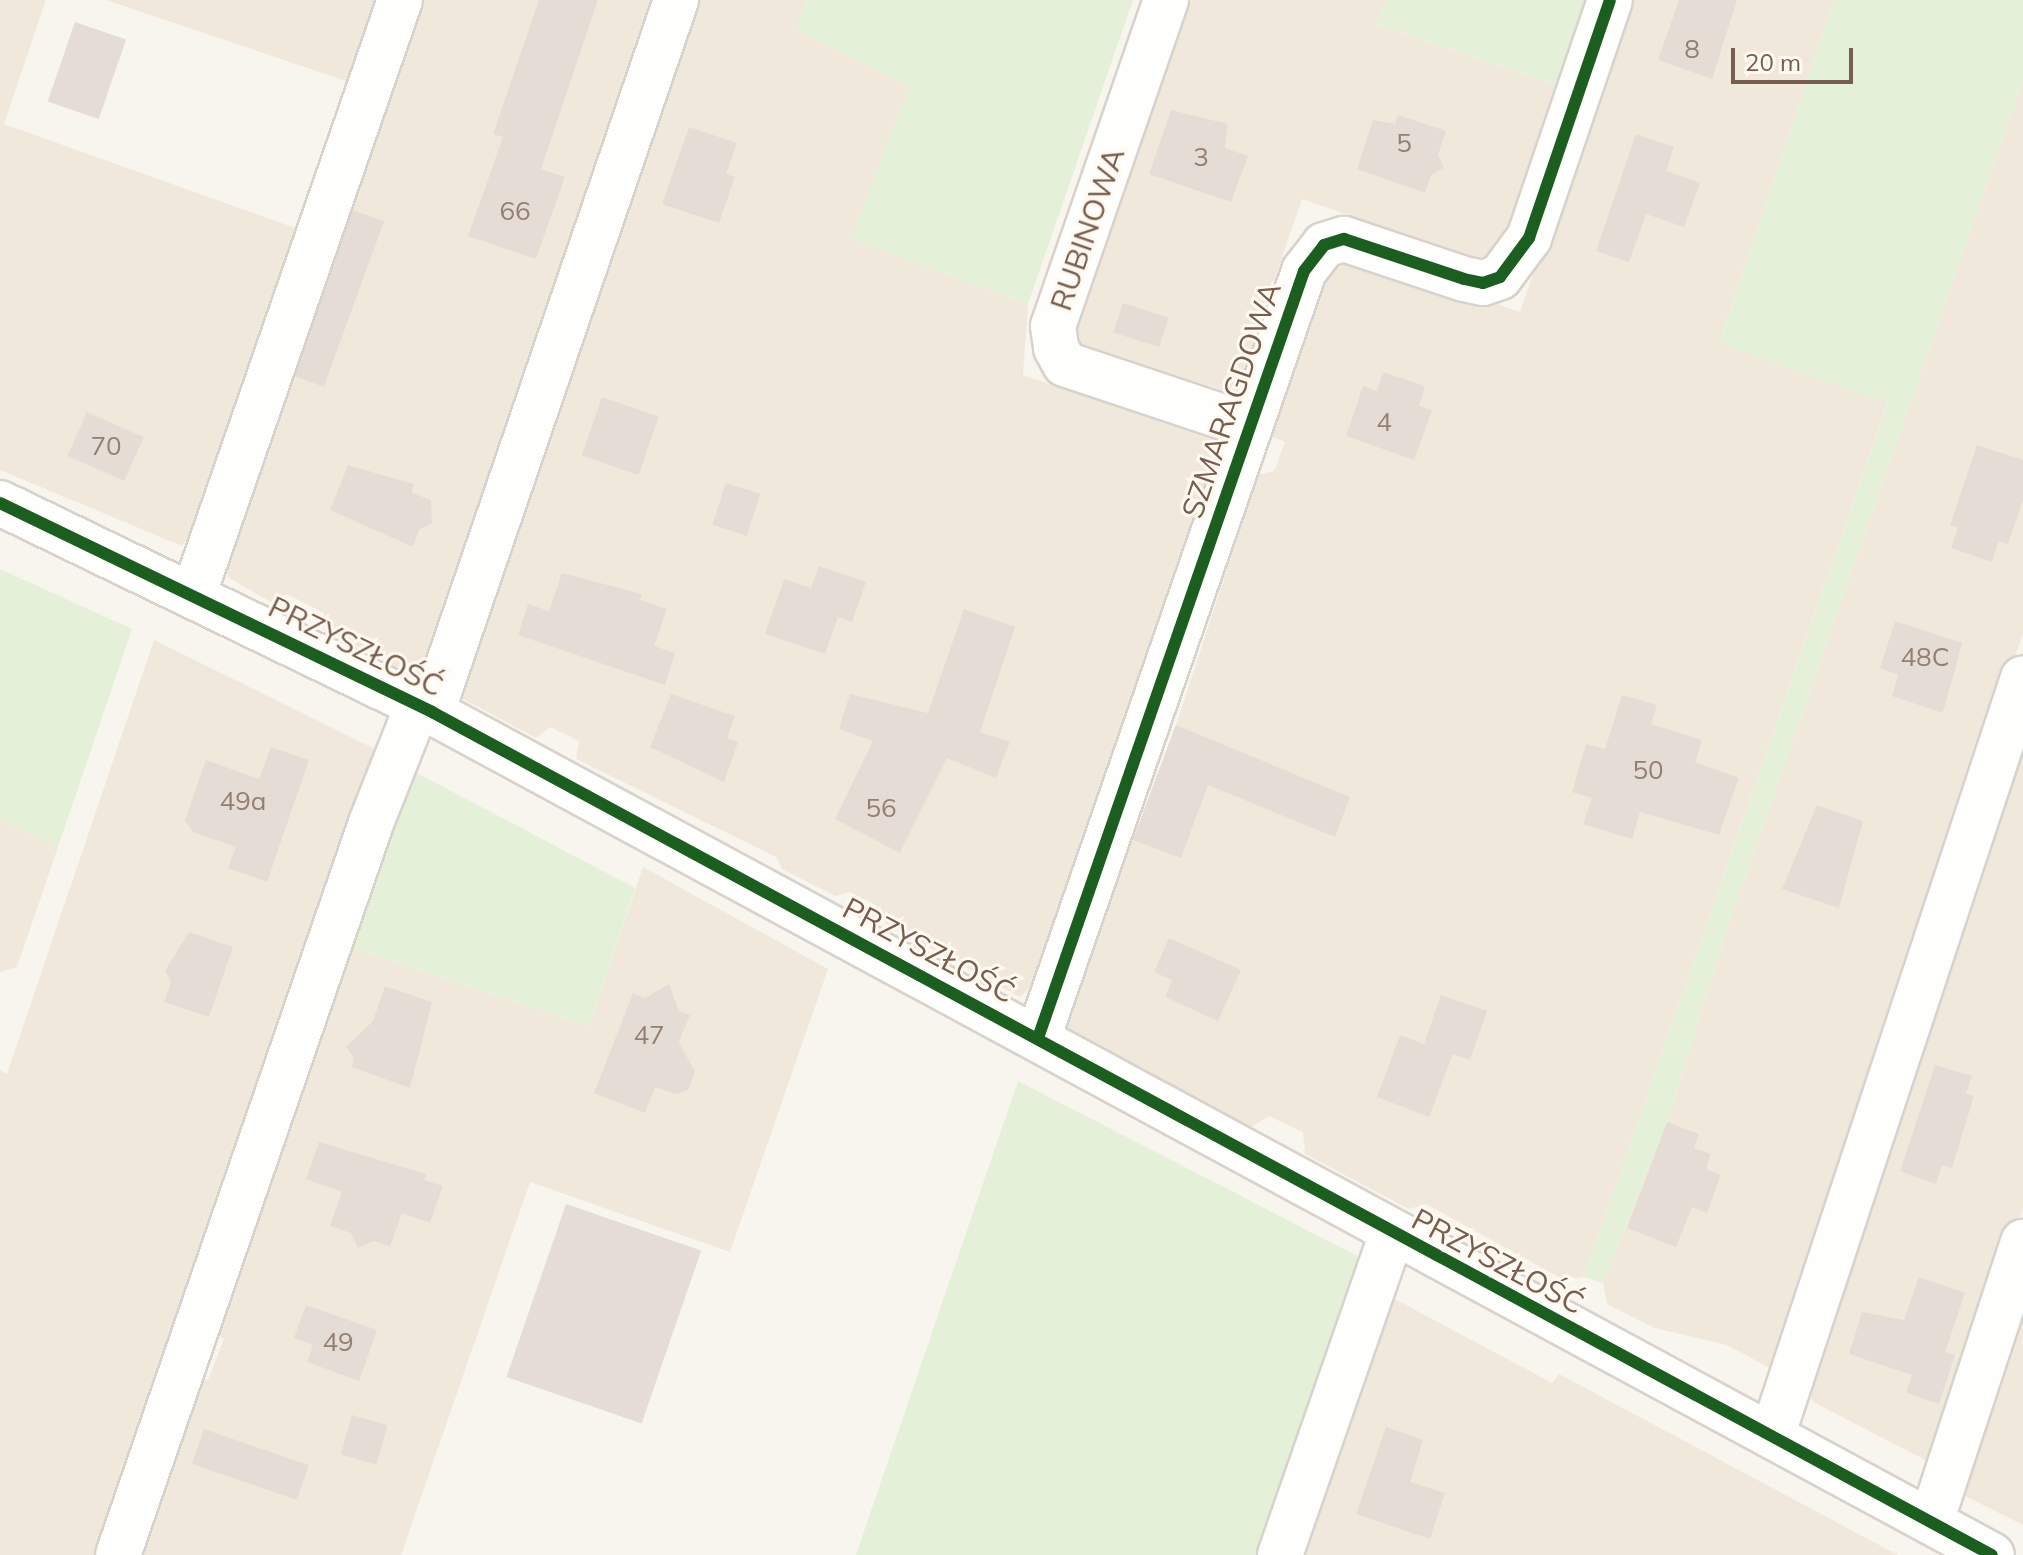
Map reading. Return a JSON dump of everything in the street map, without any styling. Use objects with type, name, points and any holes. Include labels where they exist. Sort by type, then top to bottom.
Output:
[{"type":"street","points":[[193,596],[400,0]]},
{"type":"street","points":[[118,1555],[371,823],[425,708],[676,0]]},
{"type":"street","name":"RUBINOWA","points":[[1166,0],[1053,326],[1056,348],[1065,364],[1250,426]]},
{"type":"street","name":"SZMARAGDOWA","points":[[1038,1038],[1304,271],[1333,239],[1483,283],[1514,263],[1529,238],[1610,0]]},
{"type":"street","name":"PRZYSZŁOŚĆ","points":[[0,503],[425,708],[1992,1555]]},
{"type":"street","points":[[1772,1436],[2023,678]]},
{"type":"street","points":[[1280,1555],[1392,1233]]},
{"type":"street","points":[[1931,1522],[2023,1242]]},
{"type":"shaded area","points":[[0,0],[46,0],[4,124],[312,234],[221,495],[182,546],[0,470]]},
{"type":"shaded area","points":[[106,0],[385,0],[355,84]]},
{"type":"shaded area","points":[[417,0],[661,0],[427,683],[326,630],[324,613],[287,594],[274,604],[228,577],[226,561]]},
{"type":"shaded area","points":[[689,0],[806,0],[797,30],[909,86],[852,239],[1028,304],[1023,375],[1219,442],[1032,985],[1020,997],[886,924],[881,908],[850,892],[835,896],[782,869],[776,857],[576,759],[579,741],[550,727],[536,738],[454,694]]},
{"type":"shaded area","points":[[1183,0],[1386,0],[1377,24],[1559,86],[1504,250],[1479,260],[1302,199],[1235,394],[1077,344],[1069,332]]},
{"type":"shaded area","points":[[1627,0],[1834,0],[1719,342],[1888,402],[1584,1277],[1564,1280],[1426,1204],[1409,1209],[1305,1154],[1303,1132],[1269,1116],[1249,1128],[1068,1030],[1069,1007],[1176,725],[1258,475],[1274,471],[1285,442],[1270,436],[1328,277],[1354,255],[1520,312]]},
{"type":"shaded area","points":[[2023,80],[2023,633],[1777,1372],[1727,1345],[1655,1328],[1607,1304],[1603,1283],[1667,1122],[1727,929]]},
{"type":"shaded area","points":[[154,640],[379,751],[102,1555],[0,1555],[0,1070],[7,1074]]},
{"type":"shaded area","points":[[2023,735],[2023,1208],[1937,1466],[1813,1402],[1804,1379]]},
{"type":"shaded area","points":[[0,819],[58,847],[17,967],[0,972]]},
{"type":"shaded area","points":[[643,867],[828,969],[730,1252],[530,1182],[401,1555],[138,1555],[197,1381],[208,1380],[224,1339],[213,1332],[347,946],[589,1026]]},
{"type":"shaded area","points":[[1391,1297],[1552,1383],[1559,1374],[1898,1555],[1293,1555]]},
{"type":"shaded area","points":[[2023,1301],[2023,1525],[1959,1493]]},
{"type":"green space","points":[[806,0],[1133,0],[1028,304],[851,239],[909,86],[796,30]]},
{"type":"green space","points":[[1386,0],[1590,0],[1559,86],[1377,24]]},
{"type":"green space","points":[[1834,0],[2023,0],[2023,80],[1727,929],[1667,1122],[1603,1283],[1584,1277],[1888,403],[1719,343]]},
{"type":"green space","points":[[0,569],[132,629],[58,847],[0,819]]},
{"type":"green space","points":[[413,771],[635,888],[589,1026],[347,946]]},
{"type":"green space","points":[[1018,1081],[1365,1260],[1265,1555],[856,1555]]},
{"type":"building","points":[[539,0],[598,0],[541,169],[565,177],[536,259],[468,236],[503,137],[493,134]]},
{"type":"building","points":[[1679,0],[1737,0],[1712,79],[1658,60]]},
{"type":"building","points":[[75,22],[126,40],[99,119],[48,101]]},
{"type":"building","points":[[1171,110],[1228,124],[1225,148],[1248,156],[1231,202],[1149,174]]},
{"type":"building","points":[[1398,115],[1446,131],[1438,155],[1444,168],[1431,175],[1425,193],[1357,169],[1373,120],[1395,124]]},
{"type":"building","points":[[689,127],[737,143],[726,174],[735,177],[719,223],[662,204]]},
{"type":"building","points":[[1636,134],[1674,147],[1666,171],[1700,183],[1684,227],[1646,214],[1629,262],[1596,251]]},
{"type":"building","points":[[353,210],[384,221],[324,387],[293,375]]},
{"type":"building","points":[[1123,303],[1169,318],[1159,347],[1113,332]]},
{"type":"building","points":[[1383,372],[1425,386],[1419,406],[1432,410],[1414,460],[1346,436],[1363,386],[1377,391]]},
{"type":"building","points":[[602,397],[659,417],[639,475],[582,456]]},
{"type":"building","points":[[87,412],[144,437],[124,481],[67,456]]},
{"type":"building","points":[[1977,445],[2023,460],[2023,500],[2008,544],[1999,541],[1992,562],[1951,548],[1958,527],[1950,525]]},
{"type":"building","points":[[348,465],[413,484],[412,493],[431,500],[432,523],[419,530],[413,547],[330,510]]},
{"type":"building","points":[[726,483],[760,494],[747,536],[712,525]]},
{"type":"building","points":[[819,566],[866,582],[852,622],[838,617],[825,654],[765,634],[784,579],[811,588]]},
{"type":"building","points":[[562,573],[642,594],[640,600],[667,609],[654,646],[675,653],[665,685],[518,635],[528,604],[549,611]]},
{"type":"building","points":[[964,609],[1015,627],[980,732],[1010,742],[996,778],[947,758],[900,853],[835,819],[873,741],[839,729],[850,694],[928,713]]},
{"type":"building","points":[[1895,621],[1962,643],[1943,713],[1892,696],[1898,675],[1880,668]]},
{"type":"building","points":[[671,694],[735,716],[727,738],[738,742],[724,782],[650,747]]},
{"type":"building","points":[[1622,695],[1657,705],[1651,724],[1702,740],[1695,762],[1739,778],[1719,835],[1640,812],[1632,839],[1583,824],[1592,798],[1572,792],[1586,744],[1605,749]]},
{"type":"building","points":[[1176,725],[1350,797],[1335,837],[1208,785],[1181,858],[1133,840]]},
{"type":"building","points":[[271,747],[309,760],[267,882],[228,868],[236,847],[193,832],[185,820],[206,760],[259,779]]},
{"type":"building","points":[[1817,805],[1863,821],[1839,908],[1782,889]]},
{"type":"building","points":[[189,932],[233,947],[209,1017],[164,1002],[171,982],[165,971]]},
{"type":"building","points":[[1169,938],[1241,970],[1218,1021],[1165,997],[1172,980],[1154,972]]},
{"type":"building","points":[[669,984],[679,1011],[690,1015],[679,1042],[695,1072],[688,1090],[675,1094],[655,1087],[645,1113],[594,1093],[633,993],[645,998]]},
{"type":"building","points":[[385,986],[432,1002],[410,1088],[352,1067],[354,1058],[346,1047],[373,1021]]},
{"type":"building","points":[[1441,995],[1487,1011],[1470,1060],[1453,1054],[1429,1117],[1377,1097],[1400,1035],[1424,1044]]},
{"type":"building","points":[[1935,1065],[1972,1076],[1966,1094],[1974,1096],[1952,1168],[1942,1165],[1936,1184],[1900,1171]]},
{"type":"building","points":[[1667,1122],[1699,1134],[1694,1148],[1711,1154],[1706,1169],[1721,1175],[1707,1213],[1692,1207],[1676,1247],[1627,1228]]},
{"type":"building","points":[[319,1142],[426,1174],[424,1180],[443,1186],[430,1223],[402,1213],[390,1247],[374,1241],[358,1248],[351,1233],[330,1226],[342,1192],[306,1179]]},
{"type":"building","points":[[566,1204],[701,1251],[642,1424],[506,1377]]},
{"type":"building","points":[[1919,1277],[1965,1293],[1945,1352],[1955,1355],[1939,1404],[1906,1393],[1912,1375],[1849,1354],[1862,1312],[1904,1320]]},
{"type":"building","points":[[306,1305],[377,1330],[359,1381],[307,1362],[313,1345],[294,1338]]},
{"type":"building","points":[[352,1415],[388,1425],[376,1465],[341,1454]]},
{"type":"building","points":[[1386,1427],[1423,1440],[1410,1482],[1445,1493],[1430,1539],[1356,1514]]},
{"type":"building","points":[[204,1429],[309,1465],[297,1500],[192,1464]]},
{"type":"cycle path","points":[[1038,1038],[1304,271],[1324,245],[1344,239],[1464,279],[1483,283],[1500,277],[1529,238],[1610,0]]},
{"type":"cycle path","points":[[0,503],[432,712],[1992,1555]]}]
